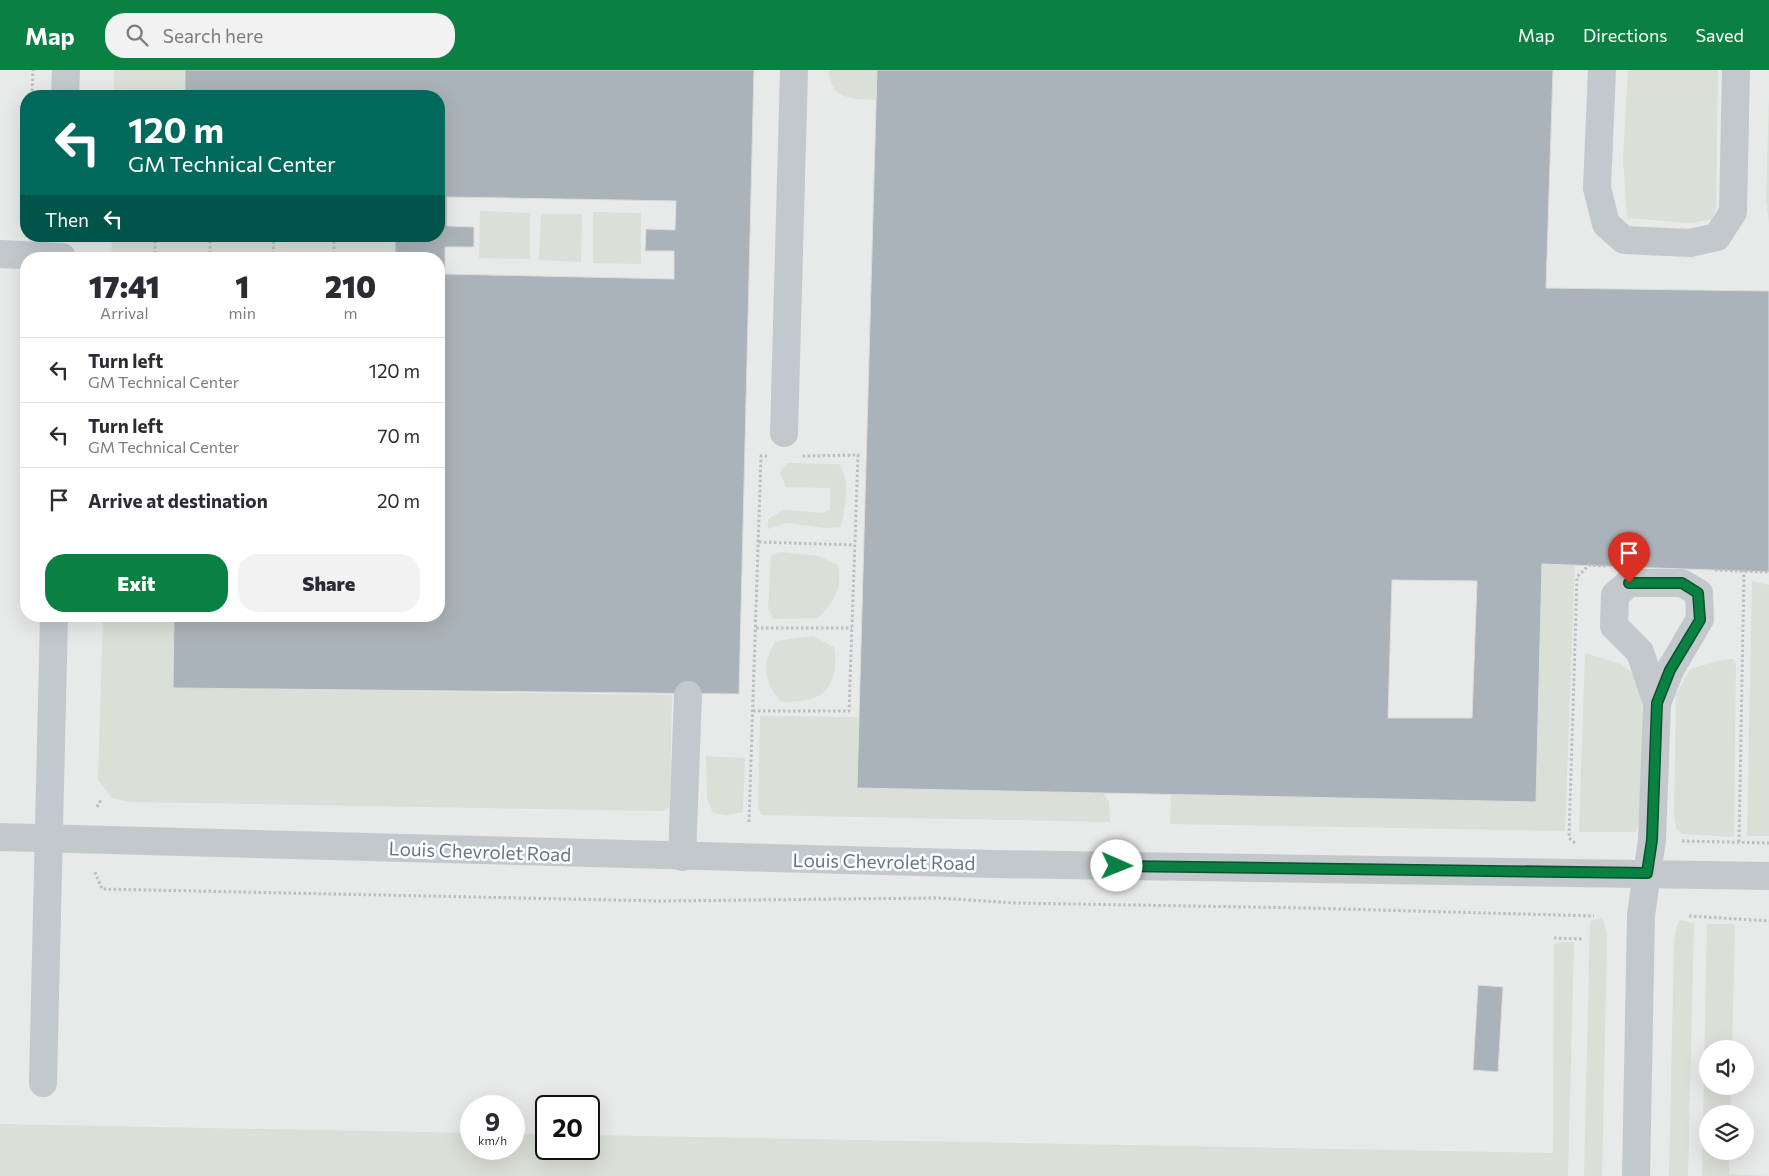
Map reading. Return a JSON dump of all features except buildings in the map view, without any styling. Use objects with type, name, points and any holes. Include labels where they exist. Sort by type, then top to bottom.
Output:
[{"type":"lane","points":[[65,90],[66,70]]},
{"type":"lane","points":[[784,433],[794,70]]},
{"type":"lane","points":[[1602,70],[1597,188],[1606,224],[1624,240],[1690,243],[1717,237],[1733,212],[1736,70]]},
{"type":"lane","points":[[41,252],[62,251]]},
{"type":"lane","points":[[0,254],[20,253]]},
{"type":"lane","points":[[43,1083],[54,622]]},
{"type":"lane","points":[[682,857],[688,695]]},
{"type":"lane","points":[[1636,1176],[1641,915],[1652,840],[1657,703]]},
{"type":"lane","name":"Louis Chevrolet Road","points":[[0,838],[682,857],[1769,876]]},
{"type":"path","points":[[32,90],[33,70]]},
{"type":"path","points":[[753,711],[849,711],[858,455],[800,456]]},
{"type":"path","points":[[749,822],[761,456],[771,456]]},
{"type":"path","points":[[759,542],[854,545]]},
{"type":"path","points":[[1739,842],[1744,571],[1769,572]]},
{"type":"path","points":[[1569,838],[1577,577]]},
{"type":"path","points":[[756,628],[852,628]]},
{"type":"path","points":[[97,807],[101,800]]},
{"type":"path","points":[[1682,841],[1769,843]]},
{"type":"path","points":[[95,872],[102,889],[659,901],[937,898],[1016,903],[1306,908],[1594,916]]},
{"type":"path","points":[[1689,916],[1769,921]]},
{"type":"path","points":[[1554,938],[1582,939]]},
{"type":"shaded area","points":[[0,70],[1769,70],[1769,1176],[0,1176]]},
{"type":"shaded area","points":[[114,70],[185,70],[185,90],[114,90]]},
{"type":"shaded area","points":[[829,70],[877,70],[876,100],[844,96],[834,87],[830,80]]},
{"type":"shaded area","points":[[1628,70],[1718,70],[1716,208],[1712,219],[1691,223],[1627,218],[1623,159]]},
{"type":"shaded area","points":[[1769,99],[1769,222],[1766,200]]},
{"type":"shaded area","points":[[480,211],[530,213],[530,259],[479,258]]},
{"type":"shaded area","points":[[593,212],[641,213],[641,264],[593,263]]},
{"type":"shaded area","points":[[541,214],[582,214],[581,262],[539,260]]},
{"type":"shaded area","points":[[112,242],[395,242],[395,252],[111,252]]},
{"type":"shaded area","points":[[787,463],[839,464],[843,471],[846,486],[841,527],[826,528],[786,523],[768,529],[768,519],[783,510],[824,513],[830,510],[830,488],[786,487],[780,472]]},
{"type":"shaded area","points":[[780,552],[819,556],[838,565],[839,581],[836,594],[829,606],[818,618],[773,619],[768,608],[771,555]]},
{"type":"shaded area","points":[[1542,564],[1575,564],[1565,831],[1170,824],[1171,794],[1536,802]]},
{"type":"shaded area","points":[[1752,581],[1769,585],[1769,836],[1747,836]]},
{"type":"shaded area","points":[[103,622],[174,622],[174,688],[672,695],[670,806],[663,811],[131,802],[112,798],[98,780]]},
{"type":"shaded area","points":[[813,636],[834,647],[835,666],[832,679],[825,691],[820,695],[801,701],[781,702],[771,687],[766,672],[771,649],[776,641]]},
{"type":"shaded area","points":[[1585,653],[1620,664],[1635,675],[1642,692],[1640,822],[1635,832],[1579,832]]},
{"type":"shaded area","points":[[1733,659],[1736,664],[1734,837],[1682,834],[1676,829],[1674,814],[1676,695],[1690,669],[1722,660]]},
{"type":"shaded area","points":[[760,716],[858,717],[857,788],[1103,793],[1109,802],[1110,822],[762,815],[758,808]]},
{"type":"shaded area","points":[[706,756],[745,758],[743,812],[727,815],[713,813],[707,799]]},
{"type":"shaded area","points":[[1602,918],[1607,939],[1602,1176],[1584,1176],[1590,921]]},
{"type":"shaded area","points":[[1680,920],[1694,923],[1688,1176],[1669,1176],[1674,944],[1676,928]]},
{"type":"shaded area","points":[[1707,924],[1735,924],[1732,1040],[1705,1040]]},
{"type":"shaded area","points":[[1574,942],[1568,1176],[0,1176],[0,1124],[460,1133],[460,1160],[525,1160],[525,1134],[535,1134],[535,1160],[600,1160],[600,1135],[1553,1153],[1554,944]]},
{"type":"shaded area","points":[[1704,1095],[1731,1095],[1730,1105],[1703,1105]]},
{"type":"shaded area","points":[[1702,1160],[1729,1160],[1729,1174],[1769,1176],[1702,1176]]},
{"type":"route","points":[[1117,866],[1647,873],[1652,840],[1657,703],[1670,670],[1686,640],[1700,620],[1698,593],[1682,583],[1629,583]]}]
